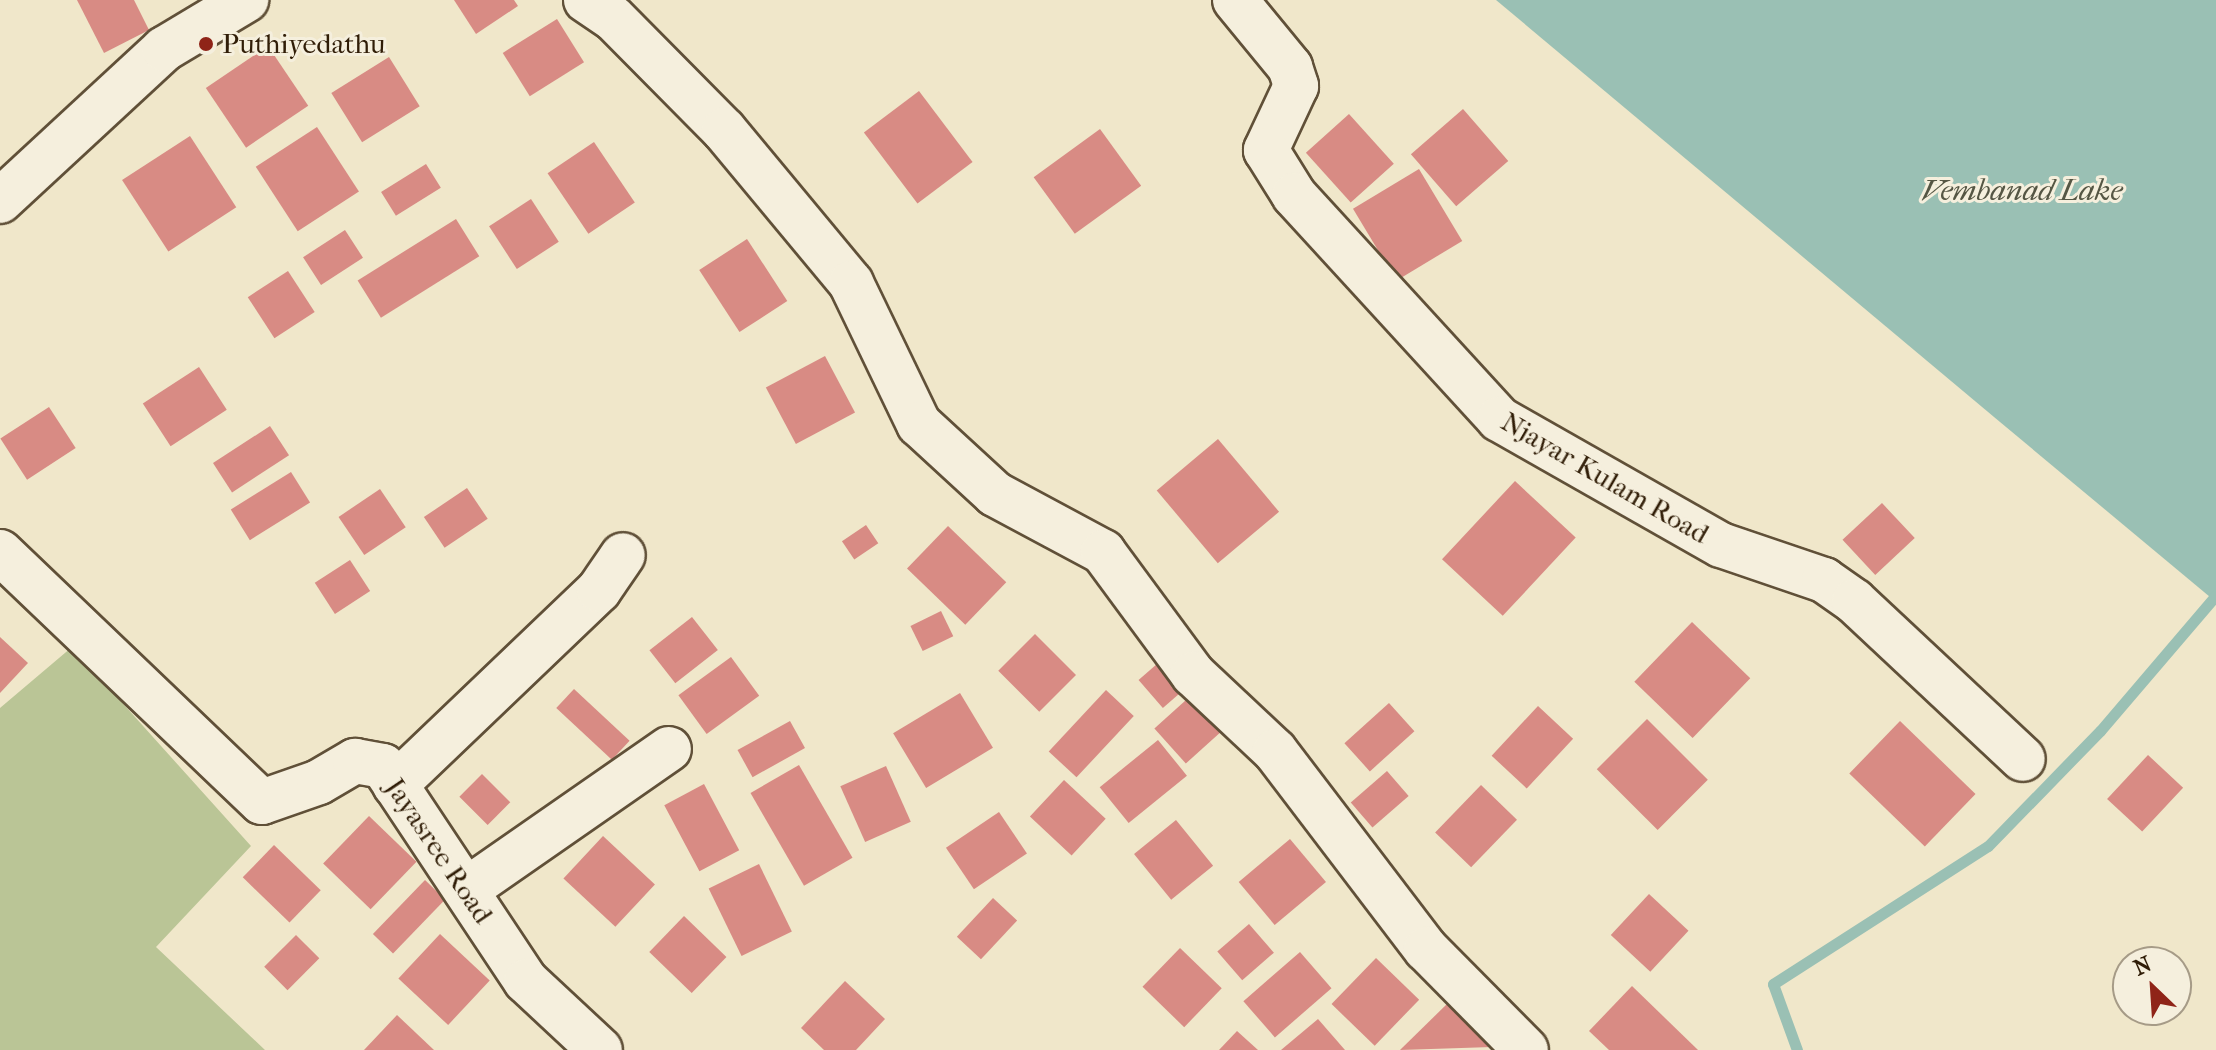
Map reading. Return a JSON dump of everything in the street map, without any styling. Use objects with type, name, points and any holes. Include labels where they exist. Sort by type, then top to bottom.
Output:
[{"type":"street","points":[[0,201],[164,49],[188,14],[246,0]]},
{"type":"street","points":[[586,0],[613,18],[724,130],[851,283],[919,424],[995,494],[1103,552],[1193,674],[1275,751],[1426,949],[1526,1050]]},
{"type":"street","name":"Njayar Kulam Road","points":[[1235,0],[1290,67],[1296,86],[1266,150],[1294,195],[1499,419],[1721,545],[1824,580],[1854,601],[2023,759]]},
{"type":"street","name":"Jayasree Road","points":[[0,552],[262,802],[319,782],[355,761],[383,766],[526,981],[600,1050]]},
{"type":"street","points":[[395,785],[599,590],[623,555]]},
{"type":"street","points":[[466,890],[669,749]]},
{"type":"green space","points":[[72,647],[251,846],[156,947],[265,1050],[0,1050],[0,708]]},
{"type":"water","name":"Vembanad Lake","points":[[1496,0],[2216,0],[2216,602],[2000,422]]},
{"type":"building","points":[[77,0],[134,0],[149,30],[104,53]]},
{"type":"building","points":[[454,0],[514,0],[518,6],[476,34]]},
{"type":"building","points":[[557,19],[584,62],[530,96],[503,53]]},
{"type":"building","points":[[268,46],[308,106],[246,148],[206,88]]},
{"type":"building","points":[[389,57],[420,106],[362,142],[331,93]]},
{"type":"building","points":[[919,91],[973,162],[917,204],[864,133]]},
{"type":"building","points":[[1463,109],[1508,161],[1456,206],[1411,154]]},
{"type":"building","points":[[1349,114],[1394,164],[1351,203],[1306,153]]},
{"type":"building","points":[[317,127],[359,192],[298,231],[256,167]]},
{"type":"building","points":[[1100,129],[1141,186],[1075,234],[1034,177]]},
{"type":"building","points":[[190,136],[236,207],[168,251],[122,180]]},
{"type":"building","points":[[594,142],[635,203],[588,234],[548,173]]},
{"type":"building","points":[[426,164],[441,188],[396,216],[381,192]]},
{"type":"building","points":[[1419,169],[1462,241],[1396,281],[1353,209]]},
{"type":"building","points":[[531,199],[559,242],[517,269],[489,226]]},
{"type":"building","points":[[456,219],[479,256],[381,318],[358,280]]},
{"type":"building","points":[[345,230],[363,258],[321,285],[303,257]]},
{"type":"building","points":[[747,239],[787,301],[739,332],[699,270]]},
{"type":"building","points":[[288,271],[315,312],[274,338],[248,297]]},
{"type":"building","points":[[825,356],[855,413],[796,444],[766,387]]},
{"type":"building","points":[[199,367],[227,410],[171,446],[143,403]]},
{"type":"building","points":[[49,407],[76,448],[27,480],[0,439]]},
{"type":"building","points":[[270,426],[289,455],[232,492],[213,463]]},
{"type":"building","points":[[1218,439],[1279,512],[1218,563],[1157,490]]},
{"type":"building","points":[[291,472],[310,503],[250,540],[231,510]]},
{"type":"building","points":[[1515,481],[1576,538],[1503,616],[1442,559]]},
{"type":"building","points":[[467,488],[488,519],[445,548],[424,517]]},
{"type":"building","points":[[380,489],[406,527],[364,555],[339,517]]},
{"type":"building","points":[[1882,503],[1915,538],[1875,575],[1843,540]]},
{"type":"building","points":[[866,525],[878,543],[854,559],[842,541]]},
{"type":"building","points":[[948,526],[1006,582],[965,625],[907,568]]},
{"type":"building","points":[[350,560],[370,591],[335,614],[315,583]]},
{"type":"building","points":[[941,611],[953,636],[923,651],[910,626]]},
{"type":"building","points":[[692,617],[718,650],[675,683],[649,650]]},
{"type":"building","points":[[1692,622],[1750,678],[1693,738],[1634,682]]},
{"type":"building","points":[[1035,634],[1076,675],[1039,712],[998,671]]},
{"type":"building","points":[[0,637],[28,663],[0,693]]},
{"type":"building","points":[[731,657],[759,696],[707,734],[678,695]]},
{"type":"building","points":[[1165,657],[1189,685],[1163,708],[1139,680]]},
{"type":"building","points":[[574,689],[630,741],[612,760],[556,708]]},
{"type":"building","points":[[1106,690],[1134,716],[1077,777],[1049,751]]},
{"type":"building","points":[[1196,691],[1227,726],[1186,763],[1154,728]]},
{"type":"building","points":[[960,693],[993,748],[926,788],[893,733]]},
{"type":"building","points":[[1389,703],[1414,731],[1370,771],[1344,743]]},
{"type":"building","points":[[1538,706],[1573,739],[1527,788],[1492,756]]},
{"type":"building","points":[[1647,719],[1708,780],[1658,830],[1597,769]]},
{"type":"building","points":[[790,721],[805,748],[753,777],[738,750]]},
{"type":"building","points":[[1900,721],[1976,794],[1925,846],[1849,774]]},
{"type":"building","points":[[1158,740],[1187,776],[1129,823],[1100,787]]},
{"type":"building","points":[[2148,755],[2183,788],[2142,832],[2107,799]]},
{"type":"building","points":[[799,765],[852,858],[804,886],[751,793]]},
{"type":"building","points":[[886,766],[911,822],[865,842],[840,786]]},
{"type":"building","points":[[1387,771],[1409,796],[1372,827],[1351,802]]},
{"type":"building","points":[[482,774],[510,802],[488,825],[459,797]]},
{"type":"building","points":[[1064,780],[1106,819],[1072,855],[1030,817]]},
{"type":"building","points":[[704,784],[739,850],[699,871],[664,805]]},
{"type":"building","points":[[1481,785],[1517,820],[1471,867],[1435,832]]},
{"type":"building","points":[[999,812],[1027,853],[974,889],[946,848]]},
{"type":"building","points":[[369,816],[416,862],[371,909],[323,863]]},
{"type":"building","points":[[1176,820],[1213,866],[1171,900],[1134,854]]},
{"type":"building","points":[[603,836],[655,884],[615,927],[563,878]]},
{"type":"building","points":[[1290,839],[1326,882],[1275,925],[1239,882]]},
{"type":"building","points":[[274,845],[321,890],[289,923],[243,877]]},
{"type":"building","points":[[759,864],[792,931],[742,956],[709,889]]},
{"type":"building","points":[[425,880],[445,899],[393,953],[373,934]]},
{"type":"building","points":[[1649,894],[1688,931],[1650,972],[1611,935]]},
{"type":"building","points":[[993,898],[1017,921],[981,959],[957,937]]},
{"type":"building","points":[[684,916],[726,957],[692,993],[649,952]]},
{"type":"building","points":[[1249,924],[1274,953],[1242,980],[1217,952]]},
{"type":"building","points":[[440,934],[490,980],[448,1025],[398,979]]},
{"type":"building","points":[[296,935],[319,958],[288,990],[264,967]]},
{"type":"building","points":[[1180,948],[1222,988],[1184,1027],[1142,987]]},
{"type":"building","points":[[1300,952],[1331,988],[1275,1037],[1243,1001]]},
{"type":"building","points":[[1376,958],[1419,1000],[1375,1046],[1332,1004]]},
{"type":"building","points":[[845,981],[885,1019],[856,1050],[824,1050],[801,1028]]},
{"type":"building","points":[[1632,986],[1698,1050],[1609,1050],[1589,1031]]},
{"type":"building","points":[[1449,1002],[1492,1047],[1400,1050]]},
{"type":"building","points":[[397,1015],[434,1050],[364,1050]]},
{"type":"building","points":[[1318,1019],[1345,1050],[1281,1050]]},
{"type":"building","points":[[1237,1031],[1258,1050],[1219,1050]]},
{"type":"waterway","points":[[1797,1050],[1773,984],[1988,846],[2100,731],[2216,595]]},
{"type":"place","name":"Puthiyedathu","points":[[206,44]]}]
